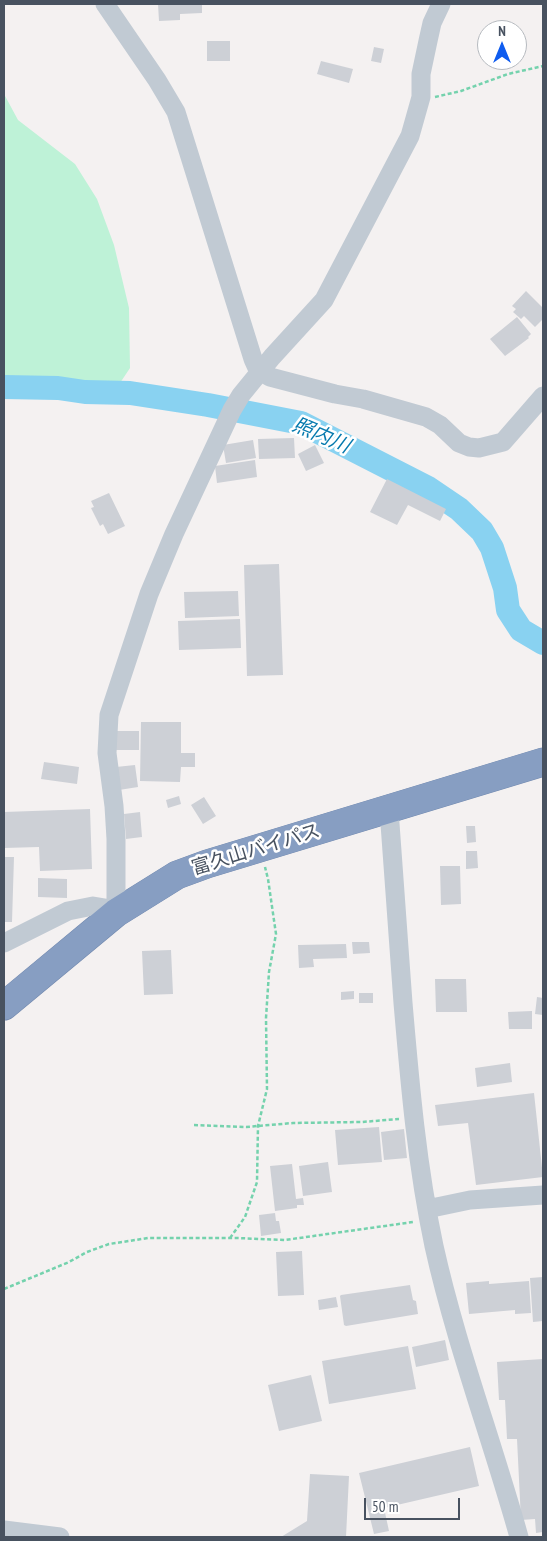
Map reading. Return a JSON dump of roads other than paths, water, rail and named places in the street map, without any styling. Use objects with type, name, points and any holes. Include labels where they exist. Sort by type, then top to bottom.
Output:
[{"type":"highway","name":"富久山バイパス","points":[[4,1006],[116,913],[177,875],[543,762]]},
{"type":"street","points":[[105,4],[157,80],[176,112],[253,360],[260,372],[270,377],[335,394],[363,399],[426,417],[440,425],[459,443],[479,448],[502,442],[543,396]]},
{"type":"street","points":[[4,942],[68,911],[93,906],[105,908],[116,913],[115,831],[107,753],[109,715],[149,594],[174,534],[232,410],[241,395],[272,357],[324,300],[410,136],[421,97],[421,74],[432,23],[441,4]]},
{"type":"street","points":[[389,810],[413,1117],[428,1214],[434,1246],[456,1328],[518,1537]]},
{"type":"street","points":[[428,1214],[470,1200],[543,1195]]},
{"type":"street","points":[[4,1530],[60,1537]]},
{"type":"waterway","name":"照内川","points":[[4,387],[58,388],[85,392],[130,393],[208,405],[301,423],[428,488],[459,509],[482,531],[492,548],[505,588],[508,610],[521,630],[543,643]]}]
